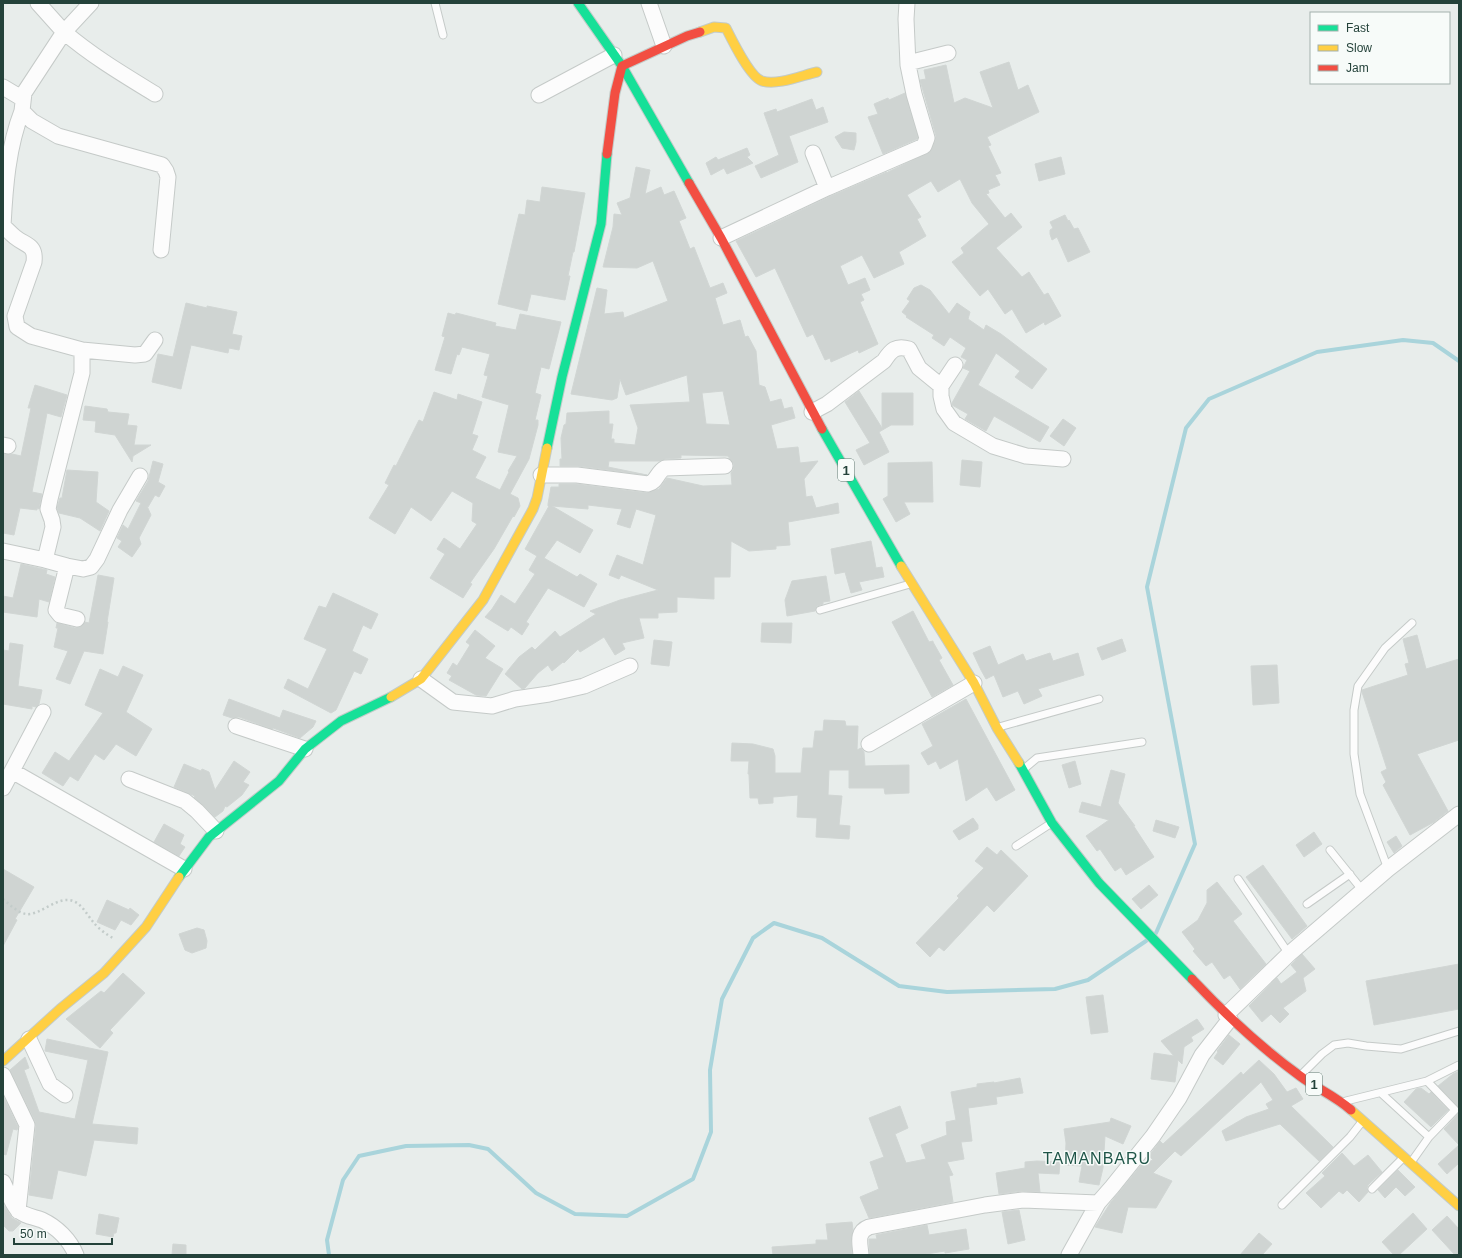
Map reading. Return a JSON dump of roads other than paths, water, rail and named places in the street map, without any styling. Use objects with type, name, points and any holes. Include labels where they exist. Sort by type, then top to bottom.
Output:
[{"type":"main road","name":"1","points":[[578,3],[618,60],[721,238],[812,412],[912,584],[974,684],[997,728],[1023,769],[1052,823],[1099,883],[1171,960],[1228,1017],[1254,1040],[1300,1076],[1342,1102],[1459,1205]]},
{"type":"main road","points":[[3,1061],[29,1039],[60,1009],[104,973],[130,945],[146,927],[184,869],[209,837],[279,781],[305,749],[341,720],[386,700],[421,679],[483,600],[533,509],[537,498],[540,475],[562,377],[601,224],[608,140],[618,60],[664,46],[704,29],[714,27],[726,28],[753,74],[762,81],[776,81],[817,72]]},
{"type":"street","points":[[38,3],[64,32],[127,77],[155,94]]},
{"type":"street","points":[[90,3],[64,32],[24,93],[22,105],[14,130],[5,187],[4,226],[15,237],[31,247],[35,254],[34,262],[9,312],[17,327],[31,336],[82,350],[135,355],[145,354],[155,340]]},
{"type":"street","points":[[649,3],[664,46]]},
{"type":"street","points":[[721,238],[827,188],[924,146],[927,138],[914,94],[908,63],[906,19],[907,3]]},
{"type":"street","points":[[908,63],[948,53]]},
{"type":"street","points":[[539,95],[618,60]]},
{"type":"street","points":[[3,87],[22,105],[32,121],[58,136],[162,165],[168,177],[161,250]]},
{"type":"street","points":[[813,153],[827,188]]},
{"type":"street","points":[[812,412],[827,404],[884,361],[888,354],[894,349],[901,347],[909,349],[918,368],[941,386]]},
{"type":"street","points":[[45,560],[53,527],[48,509],[82,373],[82,350]]},
{"type":"street","points":[[955,365],[941,386],[941,396],[944,409],[954,423],[993,446],[1026,456],[1063,459]]},
{"type":"street","points":[[540,475],[577,475],[648,484],[654,482],[664,468],[725,466]]},
{"type":"street","points":[[3,552],[83,569],[91,567],[97,559],[120,510],[140,476]]},
{"type":"street","points":[[67,566],[56,610],[60,614],[77,619]]},
{"type":"street","points":[[421,679],[453,702],[492,706],[515,699],[584,686],[630,666]]},
{"type":"street","points":[[869,744],[974,684]]},
{"type":"street","points":[[3,788],[43,712]]},
{"type":"street","points":[[236,726],[305,749]]},
{"type":"street","points":[[12,771],[184,869]]},
{"type":"street","points":[[129,779],[185,801],[216,831]]},
{"type":"street","points":[[1068,1255],[1098,1203],[1154,1136],[1179,1098],[1202,1055],[1228,1017],[1289,954],[1388,869],[1459,814]]},
{"type":"street","points":[[29,1039],[50,1084],[65,1095]]},
{"type":"street","points":[[3,1075],[27,1125],[18,1211]]},
{"type":"street","points":[[3,1182],[18,1211],[43,1221],[61,1233],[71,1244],[76,1255]]},
{"type":"street","points":[[860,1255],[860,1234],[864,1229],[869,1227],[985,1205],[1023,1200],[1098,1203]]},
{"type":"lane","points":[[435,3],[443,35]]},
{"type":"lane","points":[[820,610],[912,584]]},
{"type":"lane","points":[[1388,869],[1360,794],[1354,754],[1354,710],[1358,686],[1386,648],[1412,623]]},
{"type":"lane","points":[[997,728],[1099,699]]},
{"type":"lane","points":[[1023,769],[1037,758],[1142,742]]},
{"type":"lane","points":[[1016,846],[1052,823]]},
{"type":"lane","points":[[1330,850],[1363,891]]},
{"type":"lane","points":[[1307,904],[1350,874]]},
{"type":"lane","points":[[1238,879],[1289,954]]},
{"type":"lane","points":[[1300,1076],[1322,1054],[1334,1045],[1348,1043],[1401,1049],[1459,1031]]},
{"type":"lane","points":[[1342,1102],[1427,1081],[1459,1065]]},
{"type":"lane","points":[[1372,1188],[1407,1160],[1457,1111],[1427,1081]]},
{"type":"lane","points":[[1381,1093],[1429,1137]]},
{"type":"lane","points":[[1282,1205],[1350,1137],[1363,1121]]},
{"type":"waterway","points":[[1156,933],[1195,844],[1147,587],[1186,428],[1209,399],[1317,352],[1403,340],[1433,343],[1459,361]]},
{"type":"waterway","points":[[329,1255],[327,1240],[343,1180],[359,1156],[406,1146],[469,1145],[488,1149],[536,1193],[575,1214],[627,1216],[693,1179],[711,1132],[710,1070],[722,999],[753,938],[774,923],[822,938],[899,986],[947,992],[1055,989],[1088,980],[1146,941]]},
{"type":"district","name":"TAMANBARU","points":[[1097,1158]]}]
